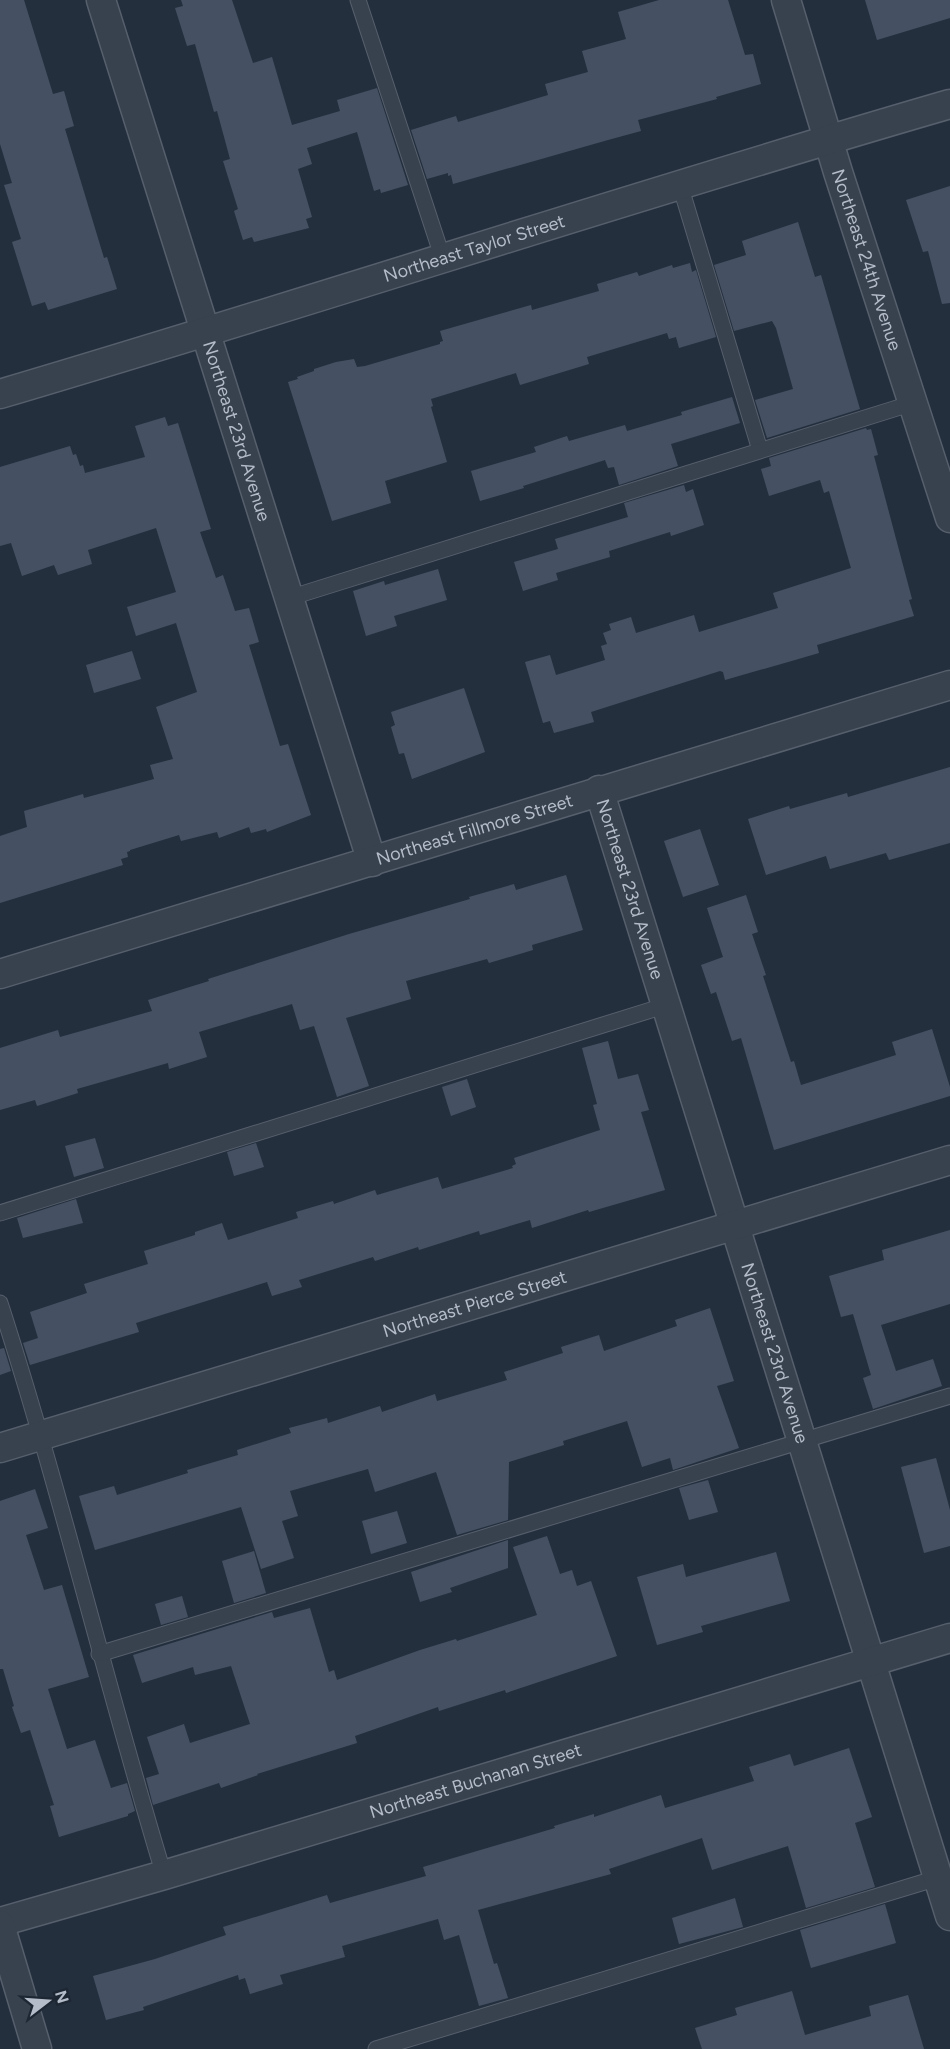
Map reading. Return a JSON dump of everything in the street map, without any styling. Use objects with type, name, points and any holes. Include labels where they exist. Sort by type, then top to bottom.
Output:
[{"type":"street","name":"Northeast 23rd Avenue","points":[[101,0],[372,862]]},
{"type":"street","name":"Northeast 24th Avenue","points":[[786,0],[838,172],[950,518]]},
{"type":"street","name":"Northeast Taylor Street","points":[[0,394],[206,333],[829,139],[950,104]]},
{"type":"street","name":"Northeast Fillmore Street","points":[[0,974],[950,685]]},
{"type":"street","name":"Northeast 23rd Avenue","points":[[599,790],[803,1440],[870,1662],[944,1876],[950,1916]]},
{"type":"street","name":"Northeast Pierce Street","points":[[0,1448],[950,1160]]},
{"type":"street","name":"Northeast Buchanan Street","points":[[0,1924],[950,1638]]},
{"type":"street","points":[[0,1924],[37,2049]]},
{"type":"lane","points":[[358,0],[442,259]]},
{"type":"lane","points":[[680,185],[760,450]]},
{"type":"lane","points":[[290,598],[913,403]]},
{"type":"lane","points":[[0,1213],[667,1005]]},
{"type":"lane","points":[[0,1303],[31,1399],[99,1654],[164,1875]]},
{"type":"lane","points":[[99,1654],[950,1396]]},
{"type":"lane","points":[[376,2049],[944,1876]]},
{"type":"building","points":[[0,0],[24,0],[53,94],[64,91],[74,126],[65,129],[104,258],[107,257],[117,289],[48,310],[45,302],[32,306],[12,242],[21,239],[4,185],[12,183],[0,144]]},
{"type":"building","points":[[181,0],[232,0],[253,63],[272,57],[292,125],[340,111],[337,100],[377,88],[408,185],[381,193],[380,189],[374,191],[357,132],[307,148],[312,164],[298,169],[312,217],[306,219],[309,228],[254,242],[252,237],[243,240],[234,211],[238,209],[223,161],[230,159],[217,111],[214,112],[195,44],[187,46],[175,8],[183,6]]},
{"type":"building","points":[[659,0],[728,0],[745,55],[753,54],[761,84],[716,97],[717,99],[638,120],[641,131],[453,184],[451,175],[448,176],[448,173],[427,179],[411,130],[456,116],[458,122],[548,95],[545,84],[588,72],[582,51],[626,39],[618,12]]},
{"type":"building","points":[[865,0],[950,0],[950,18],[877,40]]},
{"type":"building","points":[[950,186],[950,303],[942,304],[928,251],[923,252],[906,200]]},
{"type":"building","points":[[798,222],[815,277],[821,275],[860,409],[767,438],[755,400],[793,389],[776,328],[772,321],[734,331],[714,265],[746,255],[742,241]]},
{"type":"building","points":[[690,263],[692,272],[696,270],[716,337],[679,348],[676,337],[669,339],[667,333],[587,357],[589,364],[520,385],[516,373],[431,399],[433,406],[431,407],[447,462],[385,481],[391,503],[332,521],[288,382],[314,369],[336,362],[354,359],[357,367],[365,366],[440,344],[443,341],[440,331],[531,305],[532,310],[599,291],[597,284],[637,272],[639,276],[672,265],[673,268]]},
{"type":"building","points":[[732,397],[740,423],[671,444],[678,466],[619,485],[614,467],[608,468],[605,460],[480,501],[471,471],[536,452],[534,447],[567,436],[569,441],[625,425],[627,431]]},
{"type":"building","points":[[165,417],[168,426],[178,423],[211,529],[200,532],[216,578],[223,575],[235,611],[249,608],[259,642],[249,645],[280,746],[288,744],[311,815],[267,832],[266,829],[251,833],[249,827],[219,838],[217,832],[181,841],[179,835],[130,850],[127,852],[128,857],[121,859],[123,865],[0,903],[0,836],[27,827],[24,811],[83,794],[84,798],[154,779],[150,765],[173,759],[156,707],[197,692],[176,623],[136,636],[127,607],[176,592],[156,528],[88,550],[92,564],[58,575],[54,565],[22,576],[11,543],[0,546],[0,467],[70,446],[80,466],[83,465],[85,473],[145,457],[135,426]]},
{"type":"building","points":[[866,428],[871,429],[878,455],[874,456],[912,599],[909,600],[914,616],[817,645],[819,653],[725,680],[723,672],[720,671],[591,712],[594,722],[554,733],[550,721],[543,723],[525,662],[550,655],[556,675],[605,660],[601,646],[607,644],[603,633],[611,630],[609,624],[631,617],[636,633],[694,615],[699,632],[778,608],[773,593],[851,568],[829,491],[824,493],[820,480],[769,496],[761,469],[771,466],[769,458]]},
{"type":"building","points":[[684,485],[686,492],[693,489],[704,525],[671,536],[670,532],[609,551],[610,557],[556,573],[558,580],[523,591],[514,562],[558,549],[555,539],[628,517],[624,503]]},
{"type":"building","points":[[438,569],[447,600],[394,616],[397,626],[366,636],[353,591],[384,581],[385,585]]},
{"type":"building","points":[[132,651],[141,679],[94,693],[86,665]]},
{"type":"building","points":[[464,688],[485,752],[412,779],[404,753],[399,754],[391,727],[395,725],[391,712]]},
{"type":"building","points":[[950,767],[950,843],[889,860],[886,853],[830,869],[826,856],[766,875],[748,819],[789,806],[790,809],[847,793],[848,797]]},
{"type":"building","points":[[700,829],[719,885],[683,897],[664,841]]},
{"type":"building","points":[[566,875],[583,930],[532,945],[533,950],[489,963],[487,959],[406,981],[411,999],[346,1018],[369,1086],[337,1097],[314,1026],[300,1030],[292,1004],[199,1032],[207,1057],[169,1069],[168,1063],[77,1089],[78,1093],[37,1106],[35,1100],[0,1110],[0,1048],[58,1030],[60,1037],[152,1011],[148,1000],[209,981],[208,979],[349,934],[470,899],[469,897],[514,884],[516,890]]},
{"type":"building","points":[[746,895],[758,932],[752,934],[766,975],[763,976],[791,1062],[794,1061],[801,1085],[896,1055],[892,1042],[932,1029],[950,1087],[950,1096],[774,1150],[741,1038],[732,1041],[716,992],[711,994],[701,965],[723,957],[707,908]]},
{"type":"building","points":[[608,1041],[618,1079],[638,1074],[649,1110],[641,1112],[665,1190],[589,1212],[588,1210],[532,1228],[530,1220],[480,1235],[479,1231],[419,1250],[418,1247],[375,1261],[373,1257],[299,1280],[302,1287],[272,1296],[267,1282],[136,1323],[139,1332],[30,1365],[23,1343],[38,1338],[30,1312],[87,1293],[84,1284],[148,1264],[144,1251],[195,1235],[195,1232],[222,1223],[228,1240],[298,1218],[296,1212],[333,1201],[334,1204],[375,1190],[377,1195],[438,1177],[442,1189],[513,1168],[512,1166],[516,1164],[514,1158],[600,1130],[593,1105],[597,1104],[582,1048]]},
{"type":"building","points":[[467,1079],[476,1107],[451,1116],[442,1087]]},
{"type":"building","points":[[95,1138],[104,1168],[74,1177],[65,1146]]},
{"type":"building","points":[[256,1143],[264,1167],[234,1176],[227,1152]]},
{"type":"building","points":[[76,1199],[83,1223],[23,1238],[17,1218]]},
{"type":"building","points":[[950,1230],[950,1304],[881,1325],[896,1371],[933,1359],[942,1386],[873,1409],[863,1378],[871,1375],[853,1314],[841,1317],[829,1276],[884,1260],[882,1250]]},
{"type":"building","points":[[710,1308],[734,1381],[717,1386],[739,1448],[673,1470],[670,1458],[642,1467],[627,1421],[563,1441],[564,1445],[509,1462],[508,1520],[457,1535],[436,1472],[375,1492],[368,1469],[290,1491],[298,1516],[282,1521],[294,1558],[261,1569],[241,1507],[95,1550],[79,1496],[114,1486],[117,1495],[188,1473],[187,1470],[238,1455],[237,1450],[291,1433],[289,1428],[327,1418],[328,1423],[380,1406],[382,1412],[435,1394],[437,1401],[507,1380],[504,1372],[563,1353],[561,1347],[599,1335],[604,1351],[677,1326],[675,1320]]},
{"type":"building","points":[[4,1348],[11,1371],[0,1375],[0,1349]]},
{"type":"building","points":[[936,1458],[950,1510],[950,1546],[924,1553],[901,1467]]},
{"type":"building","points":[[708,1480],[718,1512],[689,1520],[679,1488]]},
{"type":"building","points":[[35,1489],[48,1528],[26,1535],[44,1590],[62,1585],[89,1677],[48,1689],[67,1749],[95,1740],[111,1788],[127,1783],[135,1811],[128,1816],[59,1837],[50,1806],[54,1805],[30,1730],[21,1733],[3,1669],[0,1669],[0,1501]]},
{"type":"building","points":[[397,1511],[407,1543],[371,1554],[362,1521]]},
{"type":"building","points":[[547,1536],[560,1574],[572,1570],[577,1586],[591,1581],[617,1656],[506,1693],[505,1690],[439,1711],[438,1707],[355,1736],[357,1743],[257,1774],[221,1788],[219,1783],[153,1805],[146,1778],[159,1774],[147,1737],[184,1724],[190,1743],[250,1724],[231,1666],[195,1675],[193,1667],[142,1683],[133,1655],[272,1612],[274,1618],[310,1608],[329,1672],[334,1670],[337,1680],[420,1650],[456,1639],[457,1641],[537,1615],[513,1547]]},
{"type":"building","points":[[508,1540],[508,1568],[450,1588],[452,1592],[420,1602],[411,1572]]},
{"type":"building","points":[[254,1551],[266,1593],[234,1603],[222,1561]]},
{"type":"building","points":[[776,1552],[790,1601],[701,1626],[703,1632],[657,1645],[637,1577],[683,1564],[686,1577]]},
{"type":"building","points":[[182,1596],[188,1617],[161,1625],[155,1604]]},
{"type":"building","points":[[849,1748],[872,1817],[855,1823],[875,1887],[806,1908],[788,1846],[712,1870],[702,1838],[609,1869],[611,1874],[478,1910],[494,1964],[497,1963],[508,1998],[479,2006],[459,1935],[444,1940],[438,1919],[342,1946],[345,1957],[280,1975],[283,1984],[250,1994],[245,1978],[239,1980],[238,1975],[143,2007],[144,2010],[106,2020],[93,1976],[155,1959],[226,1935],[223,1927],[327,1895],[330,1903],[426,1876],[423,1867],[661,1795],[665,1808],[754,1781],[749,1767],[790,1754],[794,1766]]},
{"type":"building","points":[[735,1898],[743,1927],[679,1944],[672,1918]]},
{"type":"building","points":[[885,1904],[896,1943],[811,1968],[800,1930]]},
{"type":"building","points":[[792,1991],[805,2035],[871,2016],[869,2006],[908,1995],[924,2049],[702,2049],[695,2028],[737,2015],[735,2008]]}]
